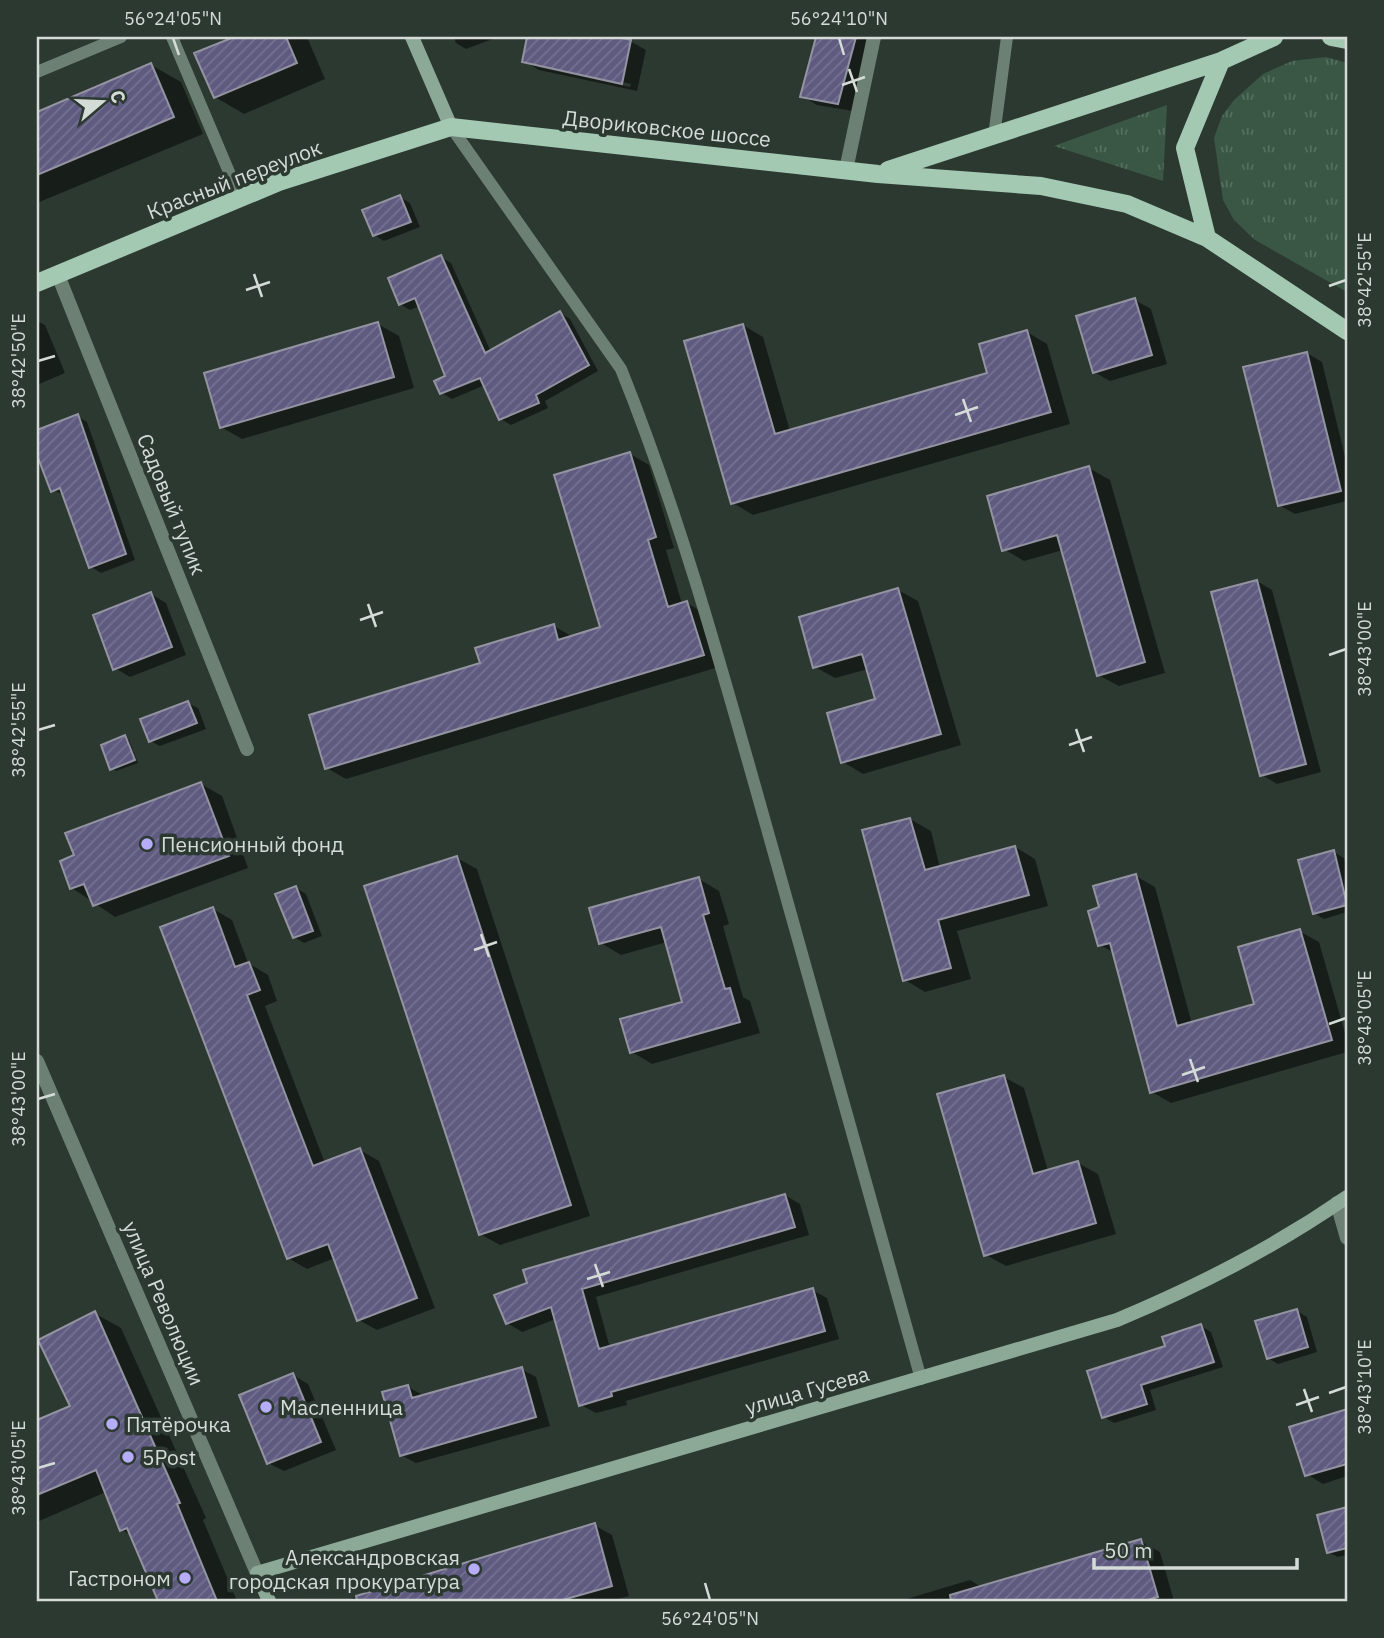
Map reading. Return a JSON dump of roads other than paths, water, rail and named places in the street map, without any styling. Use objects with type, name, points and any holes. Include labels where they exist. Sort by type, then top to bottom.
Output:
[{"type":"main road","points":[[412,37],[451,127]]},
{"type":"main road","points":[[878,174],[1221,61],[1274,37]]},
{"type":"main road","points":[[1331,37],[1347,40]]},
{"type":"main road","points":[[1207,237],[1185,148],[1221,61]]},
{"type":"main road","name":"Красный переулок","points":[[37,284],[279,182],[451,127]]},
{"type":"main road","name":"Двориковское шоссе","points":[[451,127],[878,174],[1041,186],[1127,204],[1207,237],[1347,331]]},
{"type":"main road","name":"улица Гусева","points":[[257,1573],[1117,1320],[1199,1286],[1298,1231],[1342,1200]]},
{"type":"main road","name":"улица Революции","points":[[257,1573],[269,1601]]},
{"type":"street","points":[[846,170],[874,37]]},
{"type":"street","name":"Садовый тупик","points":[[58,275],[247,749]]},
{"type":"street","name":"улица Революции","points":[[37,1061],[257,1573]]},
{"type":"street","points":[[1342,1200],[1347,1238]]},
{"type":"lane","points":[[37,72],[121,37]]},
{"type":"lane","points":[[172,37],[240,198]]},
{"type":"lane","points":[[994,136],[1007,37]]},
{"type":"lane","points":[[451,127],[621,369],[632,395],[676,519],[738,726],[921,1379]]},
{"type":"place","name":"Пенсионный фонд","points":[[147,844]]},
{"type":"place","name":"Масленница","points":[[266,1407]]},
{"type":"place","name":"Пятёрочка","points":[[112,1424]]},
{"type":"place","name":"5Post","points":[[128,1457]]},
{"type":"place","name":"Александровская городская прокуратура","points":[[474,1569]]},
{"type":"place","name":"Гастроном","points":[[185,1578]]}]
